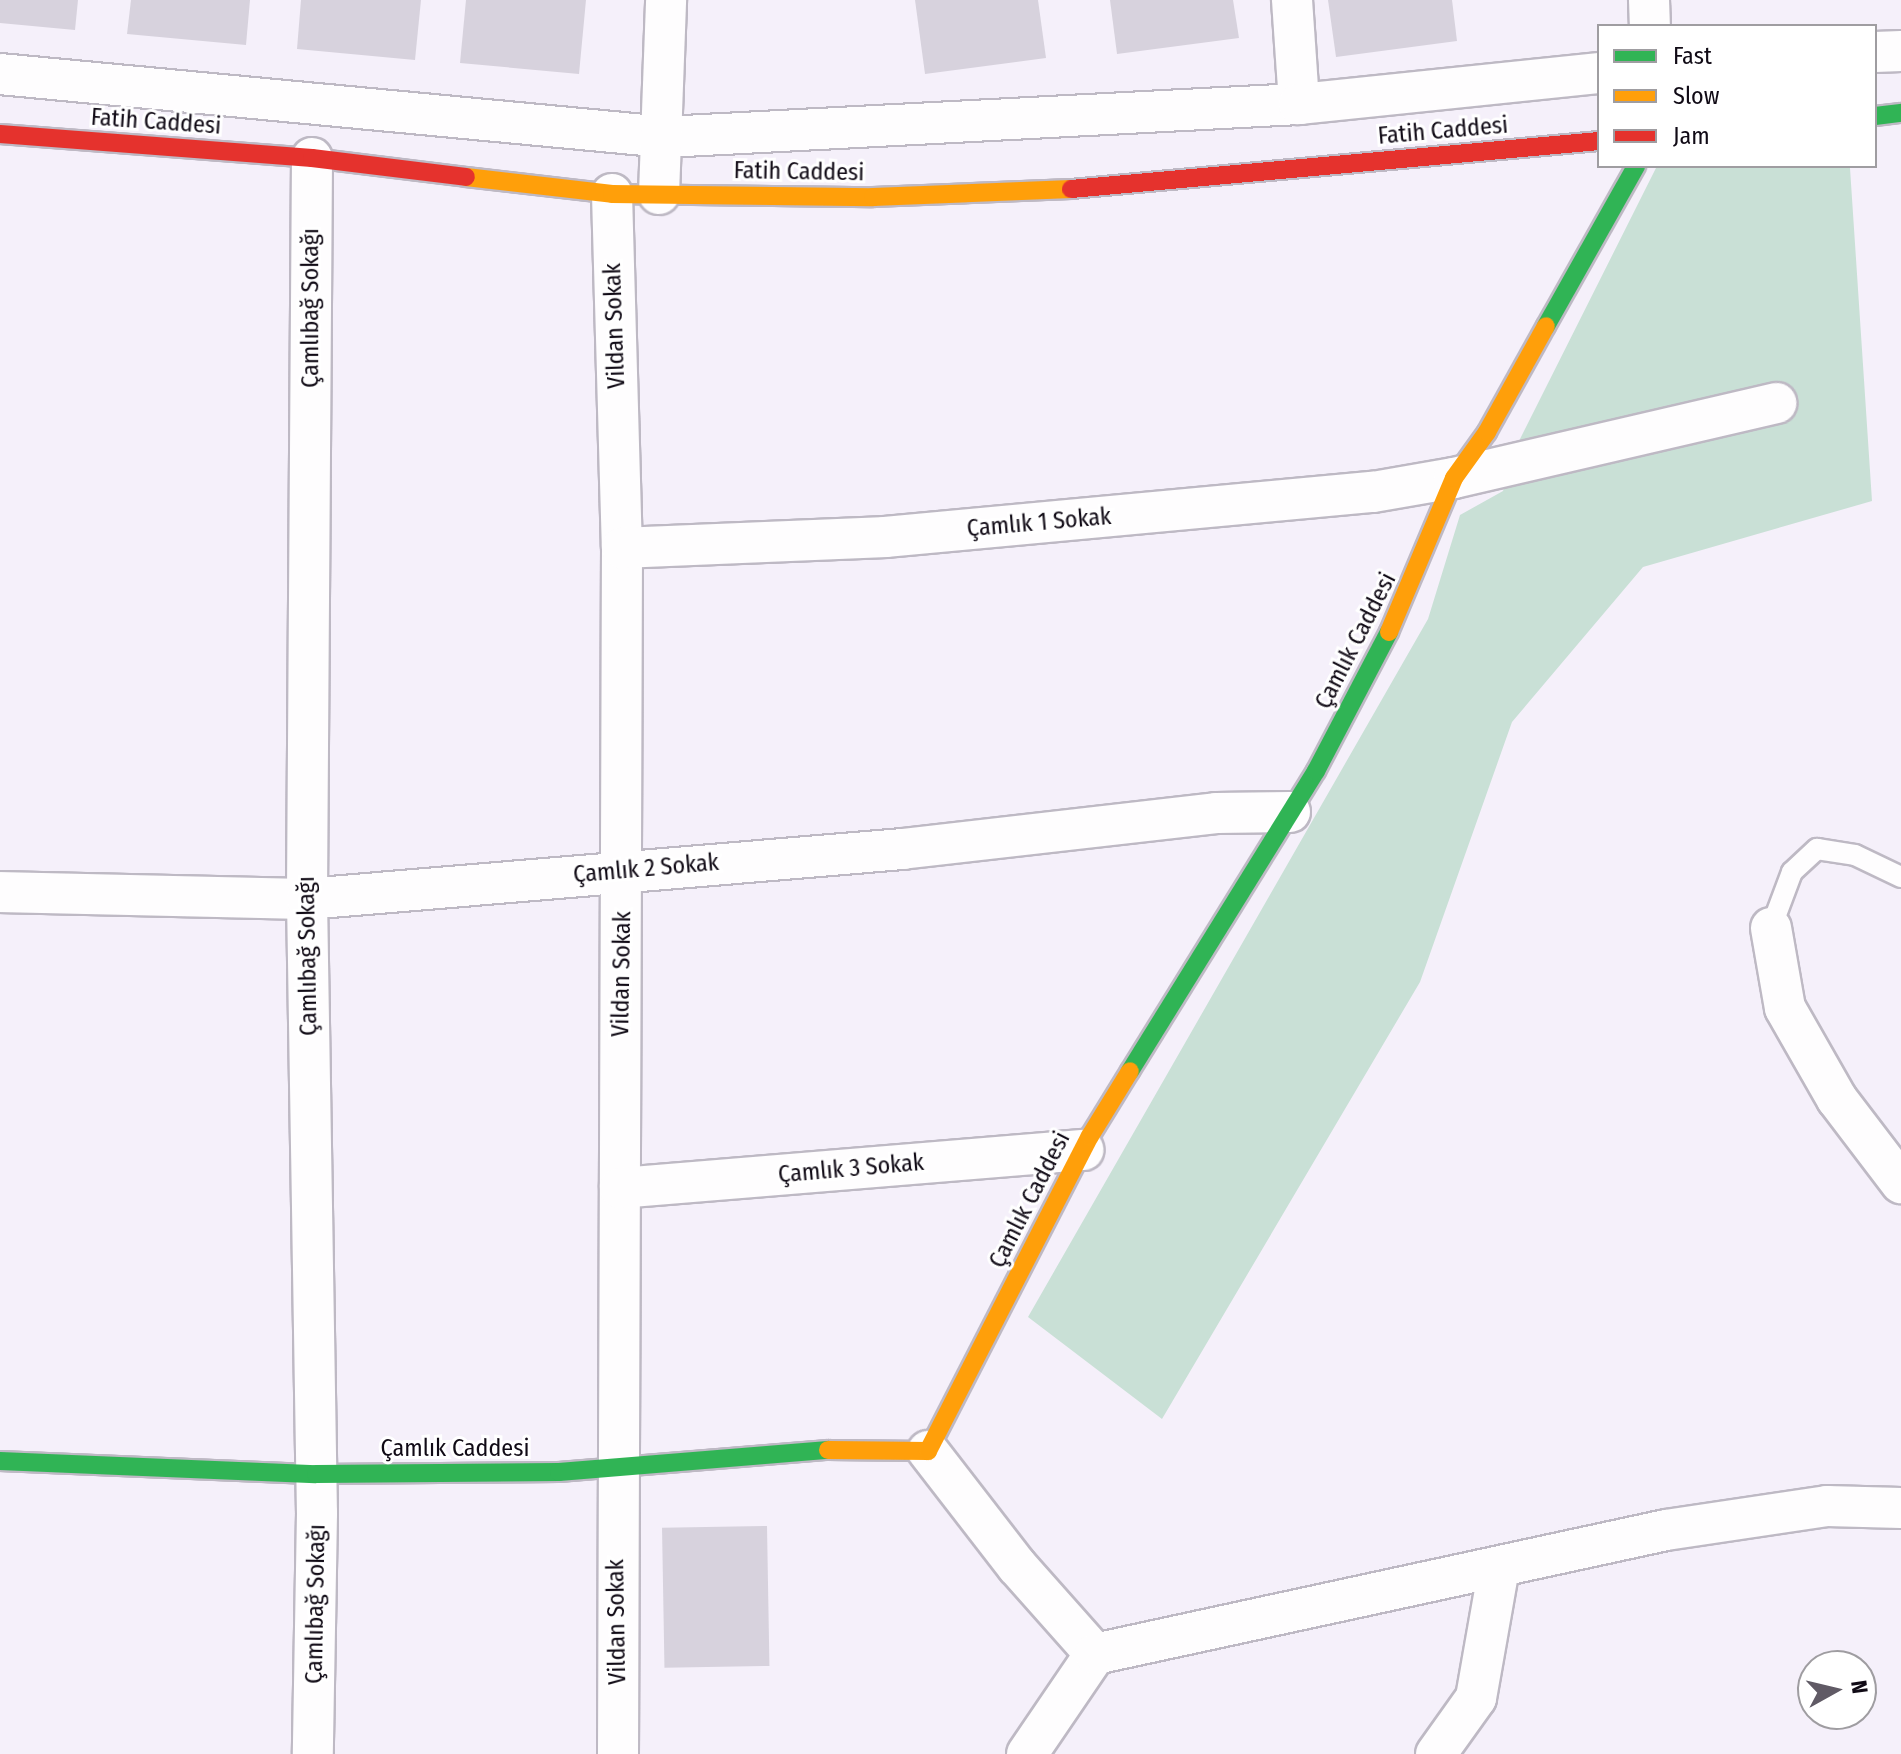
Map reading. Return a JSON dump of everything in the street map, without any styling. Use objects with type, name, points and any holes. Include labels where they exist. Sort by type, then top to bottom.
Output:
[{"type":"street","points":[[659,194],[665,137],[666,0]]},
{"type":"street","points":[[1292,0],[1299,104]]},
{"type":"street","points":[[1649,0],[1650,24]]},
{"type":"street","points":[[1877,52],[1901,51]]},
{"type":"street","points":[[0,74],[665,137],[1299,104],[1597,73]]},
{"type":"street","points":[[1877,116],[1901,113]]},
{"type":"street","name":"Fatih Caddesi","points":[[0,134],[312,158],[612,194],[873,197],[1088,188],[1597,141]]},
{"type":"street","name":"Çamlıbağ Sokağı","points":[[312,158],[307,899],[316,1474],[313,1754]]},
{"type":"street","name":"Çamlık Caddesi","points":[[0,1461],[316,1474],[615,1467],[864,1447],[928,1451],[1083,1150],[1290,812],[1410,592],[1454,478],[1487,432],[1635,168]]},
{"type":"street","name":"Vildan Sokak","points":[[612,194],[622,548],[623,871],[615,1467],[618,1754]]},
{"type":"street","name":"Çamlık 1 Sokak","points":[[622,548],[885,537],[1373,492],[1454,478],[1776,403]]},
{"type":"street","name":"Çamlık 2 Sokak","points":[[0,892],[307,899],[902,849],[1216,813],[1290,812]]},
{"type":"street","points":[[1771,928],[1785,1008],[1837,1099],[1901,1183]]},
{"type":"street","name":"Çamlık 3 Sokak","points":[[620,1188],[1083,1150]]},
{"type":"street","points":[[928,1451],[1017,1566],[1095,1654]]},
{"type":"street","points":[[1027,1754],[1095,1654],[1666,1530],[1827,1506],[1901,1508]]},
{"type":"street","points":[[1436,1754],[1476,1698],[1499,1567]]},
{"type":"lane","points":[[1771,928],[1792,872],[1817,849],[1855,855],[1901,877]]},
{"type":"green space","points":[[1656,168],[1850,168],[1872,501],[1643,567],[1512,722],[1420,982],[1162,1419],[1028,1317],[1428,619],[1460,515],[1503,491],[1518,443]]},
{"type":"building","points":[[0,0],[78,0],[75,30],[0,23]]},
{"type":"building","points":[[131,0],[250,0],[246,45],[127,34]]},
{"type":"building","points":[[301,0],[421,0],[415,60],[297,49]]},
{"type":"building","points":[[466,0],[586,0],[579,74],[460,63]]},
{"type":"building","points":[[915,0],[1038,0],[1046,58],[925,74]]},
{"type":"building","points":[[1110,0],[1233,0],[1239,38],[1117,54]]},
{"type":"building","points":[[1328,0],[1452,0],[1457,41],[1336,57]]},
{"type":"building","points":[[767,1526],[769,1666],[664,1668],[662,1528]]},
{"type":"traffic: fast","points":[[1877,116],[1901,113]]},
{"type":"traffic: fast","points":[[1546,326],[1635,168]]},
{"type":"traffic: fast","points":[[1130,1071],[1316,771],[1389,632]]},
{"type":"traffic: fast","points":[[0,1461],[316,1474],[559,1472],[828,1450]]},
{"type":"traffic: slow","points":[[466,177],[612,194],[873,197],[1071,189]]},
{"type":"traffic: slow","points":[[1389,632],[1454,478],[1487,432],[1546,326]]},
{"type":"traffic: slow","points":[[828,1450],[928,1451],[1090,1136],[1130,1071]]},
{"type":"traffic: jam","points":[[0,134],[312,158],[466,177]]},
{"type":"traffic: jam","points":[[1071,189],[1597,141]]}]
